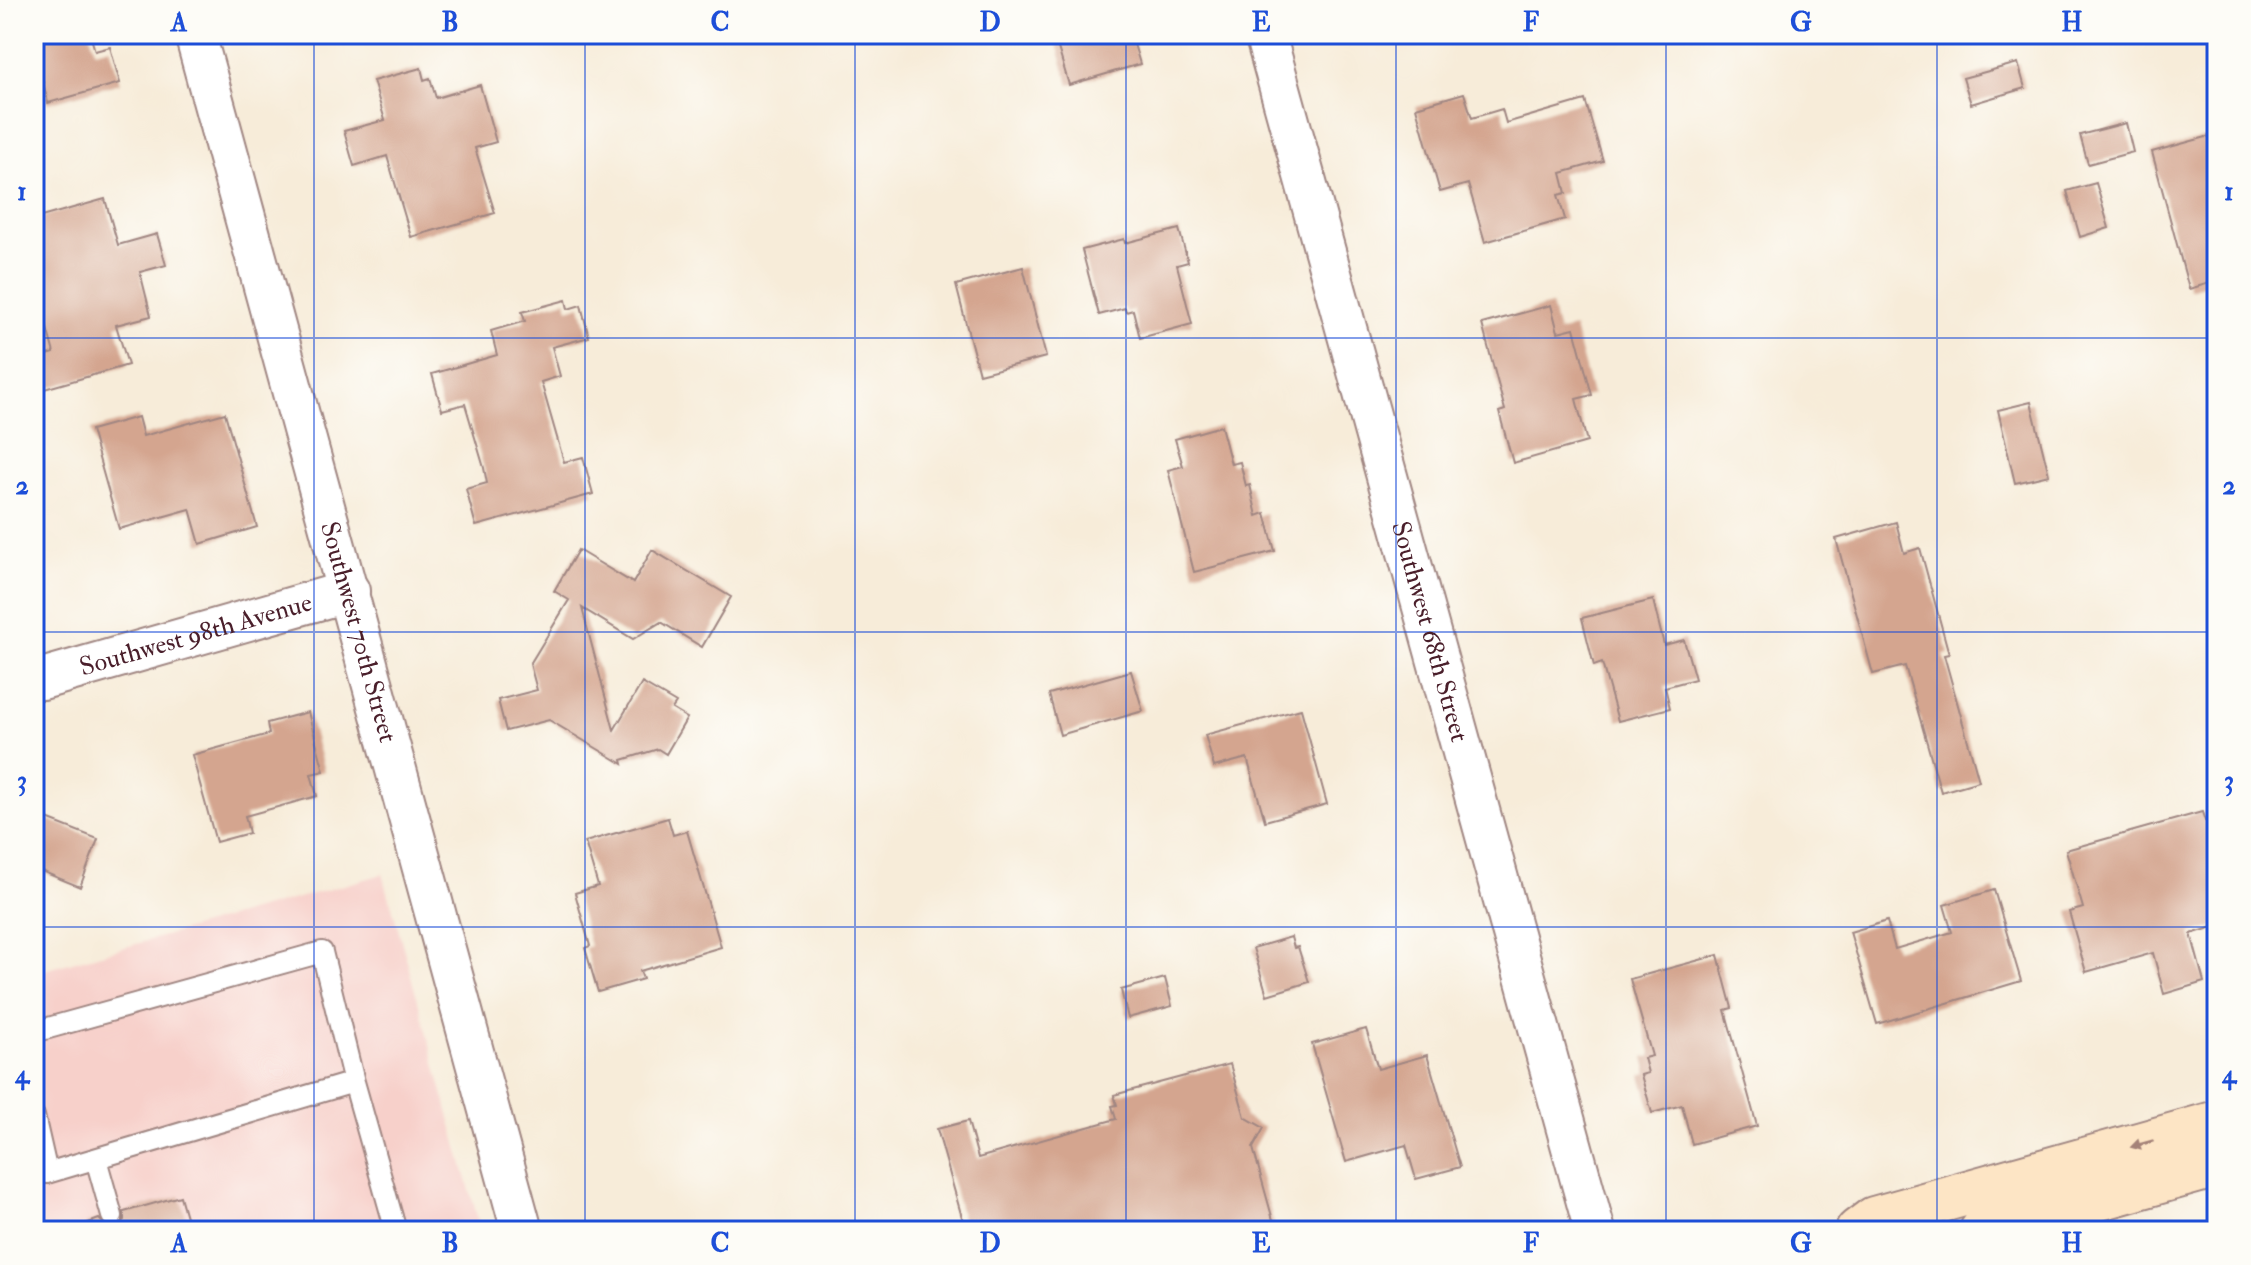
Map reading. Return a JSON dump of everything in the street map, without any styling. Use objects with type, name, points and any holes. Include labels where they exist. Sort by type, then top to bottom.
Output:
[{"type":"street","name":"Southwest 70th Street","points":[[195,34],[522,1231]]},
{"type":"street","name":"Southwest 68th Street","points":[[1265,34],[1595,1231]]},
{"type":"street","name":"Southwest 98th Avenue","points":[[42,679],[349,591]]},
{"type":"street","points":[[1858,1231],[1874,1219],[2217,1123]]},
{"type":"street","points":[[1982,1231],[2217,1165]]},
{"type":"lane","points":[[34,1032],[322,952],[396,1231]]},
{"type":"lane","points":[[34,1116],[47,1173],[354,1082]]},
{"type":"lane","points":[[96,1159],[112,1216]]},
{"type":"shaded area","points":[[383,874],[481,1231],[34,1231],[34,973]]},
{"type":"building","points":[[34,34],[90,34],[95,51],[110,47],[120,83],[48,103],[43,82],[34,85]]},
{"type":"building","points":[[1054,34],[1131,34],[1140,64],[1069,85]]},
{"type":"building","points":[[2018,63],[2025,88],[1971,104],[1963,78]]},
{"type":"building","points":[[421,68],[424,80],[430,78],[436,98],[480,85],[496,142],[475,148],[495,213],[411,237],[387,156],[354,166],[344,131],[385,120],[373,81]]},
{"type":"building","points":[[1464,93],[1472,118],[1502,109],[1506,123],[1585,100],[1603,161],[1561,173],[1566,193],[1558,195],[1565,219],[1485,242],[1468,184],[1440,192],[1416,107]]},
{"type":"building","points":[[2126,123],[2133,152],[2088,164],[2080,135]]},
{"type":"building","points":[[2217,134],[2217,281],[2189,289],[2152,152]]},
{"type":"building","points":[[2096,183],[2109,228],[2080,237],[2067,191]]},
{"type":"building","points":[[105,199],[118,245],[157,234],[166,265],[140,272],[151,316],[116,325],[128,365],[34,392],[34,359],[54,353],[34,282],[34,219]]},
{"type":"building","points":[[1179,229],[1188,262],[1177,265],[1192,324],[1140,338],[1133,310],[1126,312],[1125,308],[1099,315],[1082,250]]},
{"type":"building","points":[[1023,267],[1046,357],[979,374],[956,285]]},
{"type":"building","points":[[566,300],[568,309],[581,305],[589,337],[552,347],[560,376],[541,382],[564,462],[583,457],[593,494],[476,526],[466,489],[487,483],[484,468],[465,404],[442,410],[432,374],[497,355],[491,331],[525,321],[522,312]]},
{"type":"building","points":[[1551,305],[1558,332],[1574,328],[1592,395],[1576,399],[1587,442],[1513,463],[1499,412],[1505,410],[1482,324]]},
{"type":"building","points":[[2031,402],[2049,475],[2015,483],[1998,410]]},
{"type":"building","points":[[225,413],[257,527],[200,544],[190,509],[119,529],[91,430],[138,417],[143,436]]},
{"type":"building","points":[[1221,426],[1231,464],[1240,462],[1246,486],[1250,485],[1257,516],[1265,513],[1275,551],[1194,572],[1168,470],[1183,466],[1175,439]]},
{"type":"building","points":[[1896,522],[1904,553],[1920,548],[1949,654],[1944,655],[1979,781],[1941,792],[1905,666],[1873,674],[1836,539]]},
{"type":"building","points":[[578,550],[633,583],[652,550],[731,597],[702,647],[661,622],[633,639],[582,608],[614,730],[642,683],[676,703],[672,709],[687,718],[666,754],[658,749],[622,760],[623,764],[549,720],[506,731],[498,700],[537,690],[530,664],[569,600],[554,591]]},
{"type":"building","points":[[1653,600],[1664,645],[1684,640],[1695,679],[1665,687],[1670,708],[1618,721],[1602,663],[1594,666],[1582,618]]},
{"type":"building","points":[[1131,671],[1143,711],[1060,735],[1049,694]]},
{"type":"building","points":[[1301,709],[1327,804],[1265,821],[1247,758],[1214,767],[1205,735]]},
{"type":"building","points":[[308,712],[324,771],[311,774],[317,796],[245,816],[249,833],[216,842],[192,755],[269,734],[267,723]]},
{"type":"building","points":[[2202,812],[2205,821],[2217,818],[2217,926],[2191,934],[2204,982],[2164,994],[2153,953],[2086,972],[2069,912],[2083,908],[2066,850]]},
{"type":"building","points":[[34,814],[98,839],[80,887],[34,868]]},
{"type":"building","points":[[668,818],[673,835],[687,831],[721,947],[640,971],[643,979],[598,992],[585,948],[590,946],[575,893],[598,886],[585,842]]},
{"type":"building","points":[[1994,890],[2021,981],[1877,1024],[1850,932],[1887,921],[1895,949],[1952,932],[1944,905]]},
{"type":"building","points":[[1291,937],[1294,948],[1298,947],[1309,982],[1267,995],[1253,948]]},
{"type":"building","points":[[1718,955],[1732,1008],[1725,1010],[1757,1126],[1692,1144],[1682,1105],[1652,1113],[1641,1075],[1648,1073],[1644,1058],[1652,1056],[1630,979]]},
{"type":"building","points":[[1165,978],[1172,1006],[1128,1018],[1121,990]]},
{"type":"building","points":[[1366,1029],[1378,1069],[1427,1055],[1460,1167],[1416,1179],[1406,1145],[1346,1162],[1312,1044]]},
{"type":"building","points":[[1230,1064],[1245,1117],[1264,1128],[1253,1148],[1276,1231],[992,1231],[990,1224],[976,1228],[963,1221],[937,1129],[968,1121],[978,1158],[1116,1119],[1112,1106],[1117,1105],[1114,1095]]},
{"type":"building","points":[[180,1196],[190,1231],[87,1231],[86,1224],[99,1219],[108,1228],[116,1228],[124,1220],[124,1212]]}]
